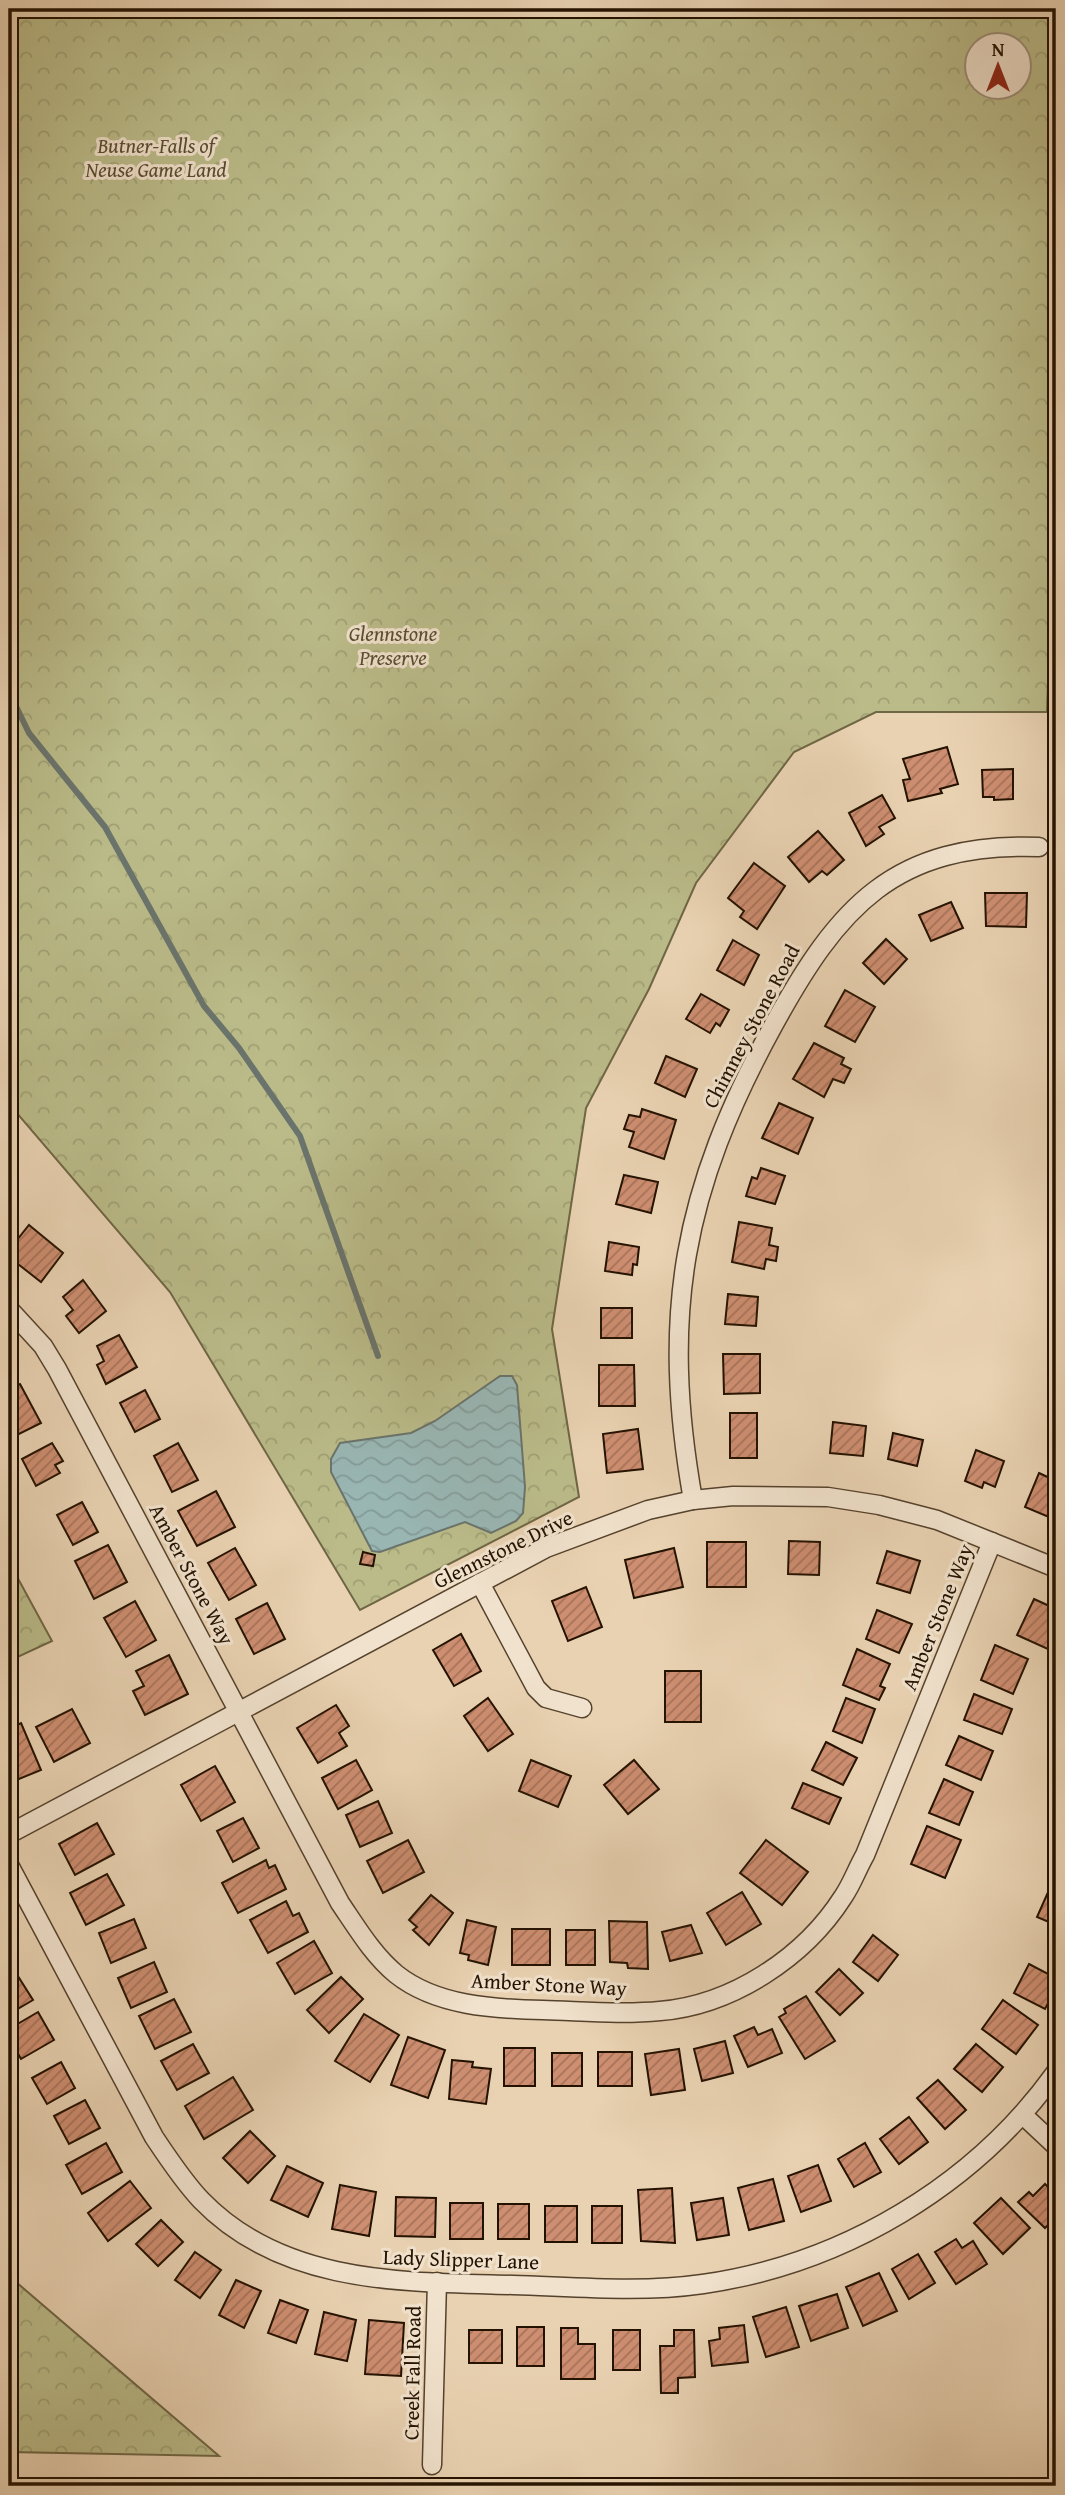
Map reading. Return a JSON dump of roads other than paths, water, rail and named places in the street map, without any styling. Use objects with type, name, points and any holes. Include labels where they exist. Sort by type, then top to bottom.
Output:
[{"type":"street","name":"Chimney Stone Road","points":[[693,1500],[679,1392],[679,1316],[685,1264],[704,1179],[738,1090],[805,968],[833,930],[872,892],[900,874],[960,852],[996,846],[1039,846]]},
{"type":"street","name":"Amber Stone Way","points":[[9,1309],[43,1346],[57,1369],[340,1903],[371,1948],[397,1975],[432,1994],[472,2005],[522,2009],[661,2011],[735,1991],[776,1968],[812,1937],[843,1897],[864,1855],[992,1542]]},
{"type":"street","name":"Glennstone Drive","points":[[9,1834],[547,1548],[648,1510],[693,1500],[780,1494],[828,1497],[879,1505],[937,1520],[1056,1568]]},
{"type":"street","points":[[480,1583],[536,1688],[546,1698],[582,1708]]},
{"type":"street","name":"Lady Slipper Lane","points":[[9,1866],[154,2137],[201,2200],[248,2237],[302,2264],[373,2279],[665,2287],[704,2284],[783,2266],[885,2223],[961,2172],[1024,2116],[1056,2072]]},
{"type":"street","points":[[1024,2116],[1056,2146]]},
{"type":"street","name":"Creek Fall Road","points":[[432,2465],[437,2281]]},
{"type":"water","points":[[500,1376],[512,1376],[517,1385],[525,1487],[523,1513],[516,1521],[491,1533],[465,1522],[380,1552],[372,1551],[331,1472],[331,1459],[340,1443],[411,1433],[435,1421]]},
{"type":"waterway","points":[[9,60],[18,9]]},
{"type":"waterway","points":[[9,150],[9,176]]},
{"type":"waterway","points":[[9,692],[29,733],[105,827],[204,1006],[239,1048],[300,1136],[378,1356]]},
{"type":"park label","name":"Butner-Falls of Neuse Game Land","points":[[156,157]]},
{"type":"park label","name":"Glennstone Preserve","points":[[393,645]]}]
